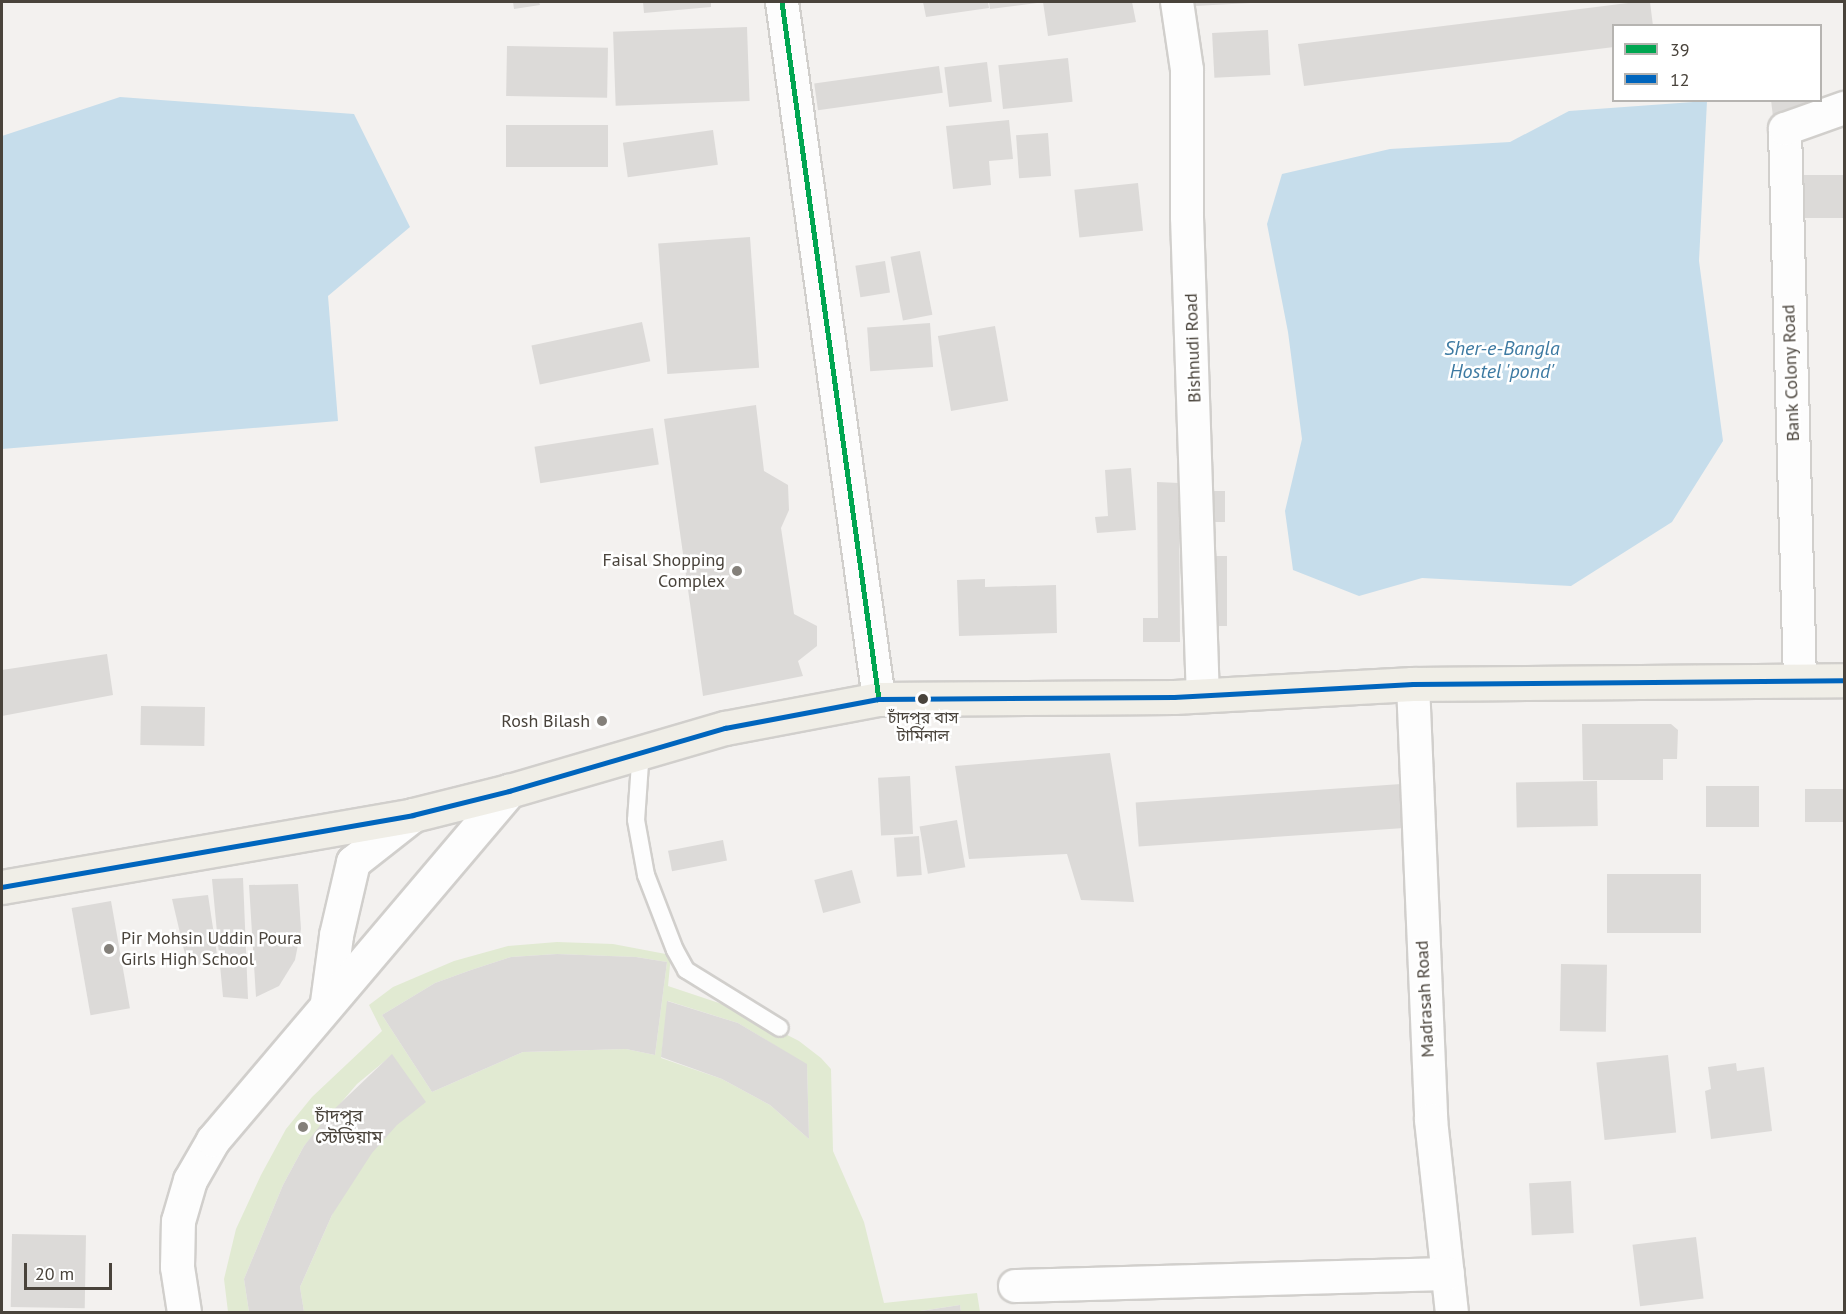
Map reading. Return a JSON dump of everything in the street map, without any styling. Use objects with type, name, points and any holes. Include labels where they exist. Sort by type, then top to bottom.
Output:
[{"type":"main road","points":[[2,887],[413,815],[509,792],[641,749],[725,728],[879,699],[1203,695],[1413,684],[1845,681]]},
{"type":"street","points":[[782,2],[879,699]]},
{"type":"street","name":"Bishnudi Road","points":[[1177,2],[1187,70],[1187,218],[1203,695]]},
{"type":"street","name":"Bank Colony Road","points":[[1800,681],[1785,129],[1845,108]]},
{"type":"street","name":"Madrasah Road","points":[[1413,684],[1431,1120],[1452,1312]]},
{"type":"street","points":[[184,1312],[177,1267],[178,1221],[190,1180],[213,1140],[327,1002],[509,792]]},
{"type":"street","points":[[327,1002],[336,935],[353,862],[413,815]]},
{"type":"street","points":[[1015,1286],[1448,1274]]},
{"type":"lane","points":[[641,749],[636,820],[644,864],[675,950],[686,970],[780,1028]]},
{"type":"green space","points":[[557,942],[613,944],[671,955],[668,986],[737,1009],[799,1041],[821,1058],[831,1069],[833,1151],[864,1222],[884,1303],[977,1293],[980,1312],[961,1312],[960,1305],[914,1312],[304,1312],[300,1287],[332,1215],[392,1055],[357,1084],[304,1146],[283,1185],[244,1279],[249,1312],[228,1312],[224,1279],[236,1229],[286,1129],[312,1097],[382,1031],[369,1005],[393,987],[454,961],[508,946]],"holes":[[[557,954],[636,957],[667,962],[655,1055],[626,1049],[523,1052],[432,1092],[382,1015],[435,983],[471,970],[511,957]],[[668,1001],[738,1023],[807,1065],[809,1139],[770,1105],[722,1079],[661,1058]]]},
{"type":"water","points":[[120,97],[354,114],[410,227],[328,296],[338,421],[2,449],[2,136]]},
{"type":"water","name":"Sher-e-Bangla Hostel 'pond'","points":[[1707,102],[1699,261],[1723,441],[1672,522],[1571,586],[1422,578],[1359,596],[1293,570],[1285,511],[1302,439],[1288,332],[1267,224],[1282,174],[1390,149],[1510,142],[1569,111]]},
{"type":"building","points":[[513,2],[539,2],[540,5],[514,9]]},
{"type":"building","points":[[643,2],[711,2],[711,7],[644,13]]},
{"type":"building","points":[[923,2],[988,2],[989,8],[926,17]]},
{"type":"building","points":[[989,2],[1037,2],[1037,3],[990,9]]},
{"type":"building","points":[[1043,2],[1132,2],[1136,22],[1048,36]]},
{"type":"building","points":[[1194,2],[1251,2],[1251,3],[1194,6]]},
{"type":"building","points":[[1636,2],[1650,2],[1653,24],[1612,24],[1612,47],[1304,86],[1298,44]]},
{"type":"building","points":[[747,27],[750,101],[616,106],[613,32]]},
{"type":"building","points":[[1268,30],[1270,75],[1214,78],[1212,33]]},
{"type":"building","points":[[507,46],[608,48],[607,98],[506,96]]},
{"type":"building","points":[[1068,58],[1073,102],[1003,109],[998,65]]},
{"type":"building","points":[[987,62],[992,102],[949,107],[944,67]]},
{"type":"building","points":[[939,66],[943,93],[818,110],[814,84]]},
{"type":"building","points":[[1771,102],[1809,102],[1810,113],[1773,117]]},
{"type":"building","points":[[1009,120],[1013,159],[989,161],[991,185],[953,189],[946,126]]},
{"type":"building","points":[[506,125],[608,125],[608,167],[506,167]]},
{"type":"building","points":[[713,130],[718,165],[628,177],[623,143]]},
{"type":"building","points":[[1048,133],[1051,176],[1019,178],[1016,135]]},
{"type":"building","points":[[1793,175],[1844,175],[1844,218],[1793,218]]},
{"type":"building","points":[[1138,183],[1143,231],[1079,237],[1074,190]]},
{"type":"building","points":[[750,237],[759,368],[667,374],[658,243]]},
{"type":"building","points":[[920,251],[932,315],[903,321],[891,257]]},
{"type":"building","points":[[885,261],[890,293],[860,297],[855,266]]},
{"type":"building","points":[[642,322],[650,361],[540,385],[531,345]]},
{"type":"building","points":[[930,323],[933,367],[870,371],[867,327]]},
{"type":"building","points":[[995,326],[1008,401],[951,411],[938,336]]},
{"type":"building","name":"Faisal Shopping Complex","points":[[756,405],[764,471],[788,485],[789,510],[781,528],[794,614],[817,626],[817,646],[798,661],[803,676],[703,696],[664,419]]},
{"type":"building","points":[[653,428],[659,465],[540,483],[534,447]]},
{"type":"building","points":[[1131,468],[1136,530],[1097,533],[1095,517],[1108,516],[1105,470]]},
{"type":"building","points":[[1157,482],[1179,483],[1180,642],[1143,642],[1143,618],[1158,618]]},
{"type":"building","points":[[1203,491],[1225,491],[1225,522],[1203,522]]},
{"type":"building","points":[[1204,556],[1227,556],[1227,626],[1204,626]]},
{"type":"building","points":[[985,579],[985,587],[1056,585],[1057,633],[959,636],[957,580]]},
{"type":"building","points":[[107,654],[113,695],[2,716],[2,670]]},
{"type":"building","points":[[141,706],[205,707],[204,746],[140,745]]},
{"type":"building","points":[[1582,724],[1671,724],[1678,730],[1677,759],[1663,759],[1663,780],[1583,780]]},
{"type":"building","points":[[1110,753],[1134,902],[1081,900],[1067,854],[969,859],[955,766]]},
{"type":"building","points":[[910,776],[913,834],[881,836],[878,778]]},
{"type":"building","points":[[1597,781],[1598,826],[1517,827],[1516,782]]},
{"type":"building","points":[[1401,784],[1404,828],[1139,846],[1136,803]]},
{"type":"building","points":[[1706,786],[1759,786],[1759,827],[1706,827]]},
{"type":"building","points":[[1805,789],[1844,789],[1844,822],[1805,822]]},
{"type":"building","points":[[957,820],[965,867],[928,874],[920,827]]},
{"type":"building","points":[[919,836],[922,875],[897,877],[894,838]]},
{"type":"building","points":[[723,840],[727,861],[672,871],[668,851]]},
{"type":"building","points":[[852,870],[861,903],[823,913],[814,880]]},
{"type":"building","points":[[1607,874],[1701,874],[1701,933],[1607,933]]},
{"type":"building","points":[[243,878],[248,999],[223,997],[212,879]]},
{"type":"building","points":[[298,884],[301,929],[295,960],[279,986],[256,997],[249,885]]},
{"type":"building","points":[[208,895],[218,961],[188,967],[172,899]]},
{"type":"building","points":[[111,901],[130,1008],[91,1015],[72,908]]},
{"type":"building","points":[[557,954],[636,957],[667,962],[655,1055],[626,1049],[523,1052],[432,1092],[382,1015],[435,983],[471,970],[511,957]]},
{"type":"building","points":[[1561,964],[1607,965],[1606,1032],[1560,1031]]},
{"type":"building","points":[[667,1001],[738,1023],[807,1064],[809,1139],[770,1105],[722,1079],[661,1057]]},
{"type":"building","points":[[392,1054],[426,1102],[397,1125],[372,1153],[332,1215],[300,1287],[304,1312],[249,1312],[244,1279],[283,1185],[304,1146],[329,1114]]},
{"type":"building","points":[[1668,1055],[1676,1133],[1605,1140],[1596,1063]]},
{"type":"building","points":[[1736,1063],[1737,1071],[1764,1067],[1772,1131],[1711,1139],[1705,1091],[1711,1089],[1708,1067]]},
{"type":"building","points":[[1571,1181],[1574,1233],[1532,1235],[1529,1183]]},
{"type":"building","points":[[12,1234],[86,1235],[85,1308],[11,1307]]},
{"type":"building","points":[[1696,1237],[1704,1299],[1640,1306],[1632,1245]]},
{"type":"building","points":[[960,1305],[961,1312],[921,1312],[921,1311]]},
{"type":"transit line","name":"39","points":[[782,2],[879,699]]},
{"type":"transit line","name":"12","points":[[2,887],[413,815],[509,791],[725,728],[879,699],[1174,697],[1413,684],[1844,680]]},
{"type":"place","name":"Faisal Shopping Complex","points":[[737,571]]},
{"type":"place","name":"চাঁদপুর বাস টার্মিনাল","points":[[923,699]]},
{"type":"place","name":"Rosh Bilash","points":[[602,721]]},
{"type":"place","name":"Pir Mohsin Uddin Poura Girls High School","points":[[109,949]]},
{"type":"place","name":"চাঁদপুর স্টেডিয়াম","points":[[303,1127]]}]
